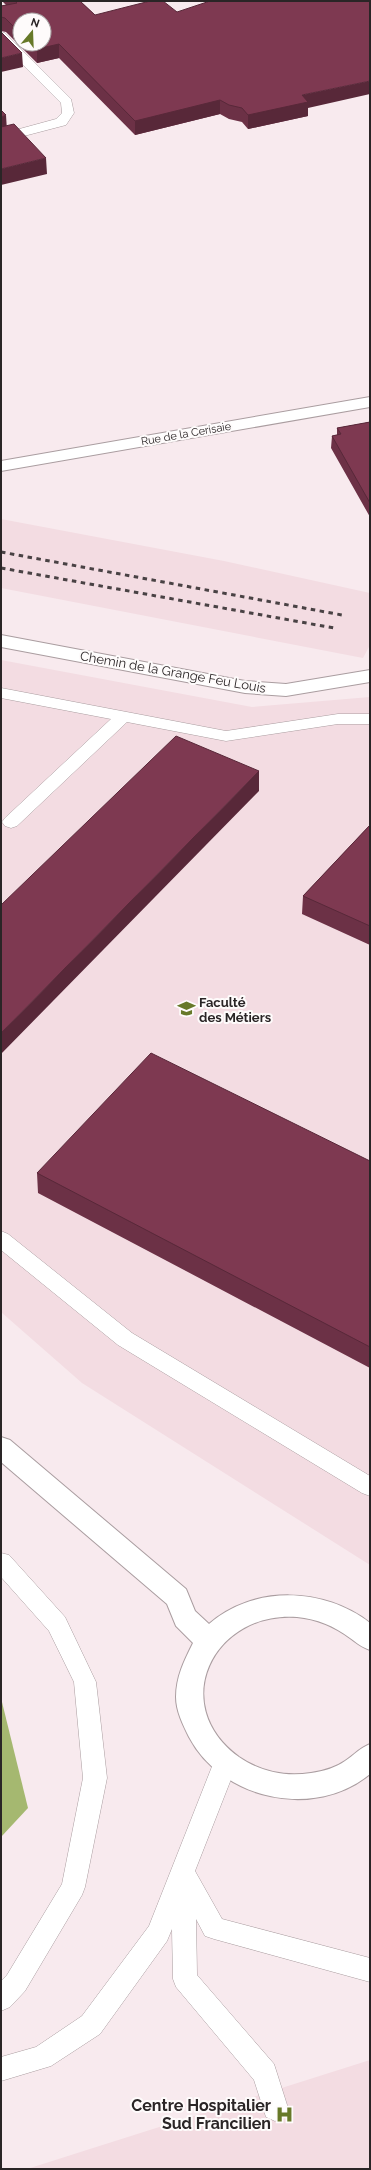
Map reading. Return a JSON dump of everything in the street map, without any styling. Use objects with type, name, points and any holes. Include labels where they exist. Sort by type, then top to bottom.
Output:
[{"type":"street","name":"Rue de la Cerisaie","points":[[1,466],[370,402]]},
{"type":"street","name":"Chemin de la Grange Feu Louis","points":[[1,641],[245,687],[286,690],[370,676]]},
{"type":"street","points":[[1,1447],[176,1597],[185,1618],[208,1641]]},
{"type":"street","points":[[370,1640],[343,1618],[311,1607],[276,1606],[250,1612],[227,1624],[208,1641],[194,1664],[188,1690],[192,1718],[205,1743],[226,1764],[254,1780],[287,1787],[321,1784],[351,1773],[370,1756]]},
{"type":"lane","points":[[1,36],[67,102],[68,113],[61,122],[1,138]]},
{"type":"lane","points":[[1,709],[8,695],[226,736],[338,719],[370,719]]},
{"type":"lane","points":[[11,822],[124,716]]},
{"type":"lane","points":[[1,1239],[126,1339],[370,1486]]},
{"type":"lane","points":[[1,1562],[58,1624],[85,1682],[95,1778],[73,1887],[16,1983],[1,1998]]},
{"type":"lane","points":[[1,2069],[42,2057],[92,2025],[158,1933],[226,1764]]},
{"type":"lane","points":[[182,1872],[214,1928],[370,1970]]},
{"type":"lane","points":[[182,1872],[185,1979],[265,2073],[275,2108]]},
{"type":"shaded area","points":[[1,519],[224,561],[370,593],[370,645],[363,658],[1,588]]},
{"type":"shaded area","name":"Faculté des Métiers","points":[[1,660],[252,707],[370,697],[370,1565],[82,1383],[1,1312]]},
{"type":"shaded area","name":"Centre Hospitalier Sud Francilien","points":[[370,2060],[370,2169],[27,2169]]},
{"type":"green space","points":[[1,1698],[28,1808],[1,1837]]},
{"type":"building","points":[[15,1],[80,1],[95,15],[150,1],[163,1],[177,12],[210,1],[370,1],[370,81],[302,95],[308,102],[248,115],[242,108],[229,105],[220,100],[135,121],[59,44],[52,46],[52,12],[12,12],[12,25],[5,18],[1,17],[1,6],[17,3]]},
{"type":"building","points":[[1,32],[12,43],[12,52],[22,53],[1,58]]},
{"type":"building","points":[[1,110],[6,115],[1,117]]},
{"type":"building","points":[[14,124],[46,158],[1,169],[1,127]]},
{"type":"building","points":[[370,422],[370,503],[332,436],[341,434],[337,428]]},
{"type":"building","points":[[176,736],[259,771],[1,1033],[1,905]]},
{"type":"building","points":[[370,825],[370,926],[303,896]]},
{"type":"building","points":[[151,1053],[370,1161],[370,1347],[37,1173]]},
{"type":"railway","points":[[1,552],[342,615]]},
{"type":"railway","points":[[1,568],[334,628]]},
{"type":"place","name":"Faculté des Métiers","points":[[186,1009]]},
{"type":"place","name":"Centre Hospitalier Sud Francilien","points":[[284,2114]]}]
